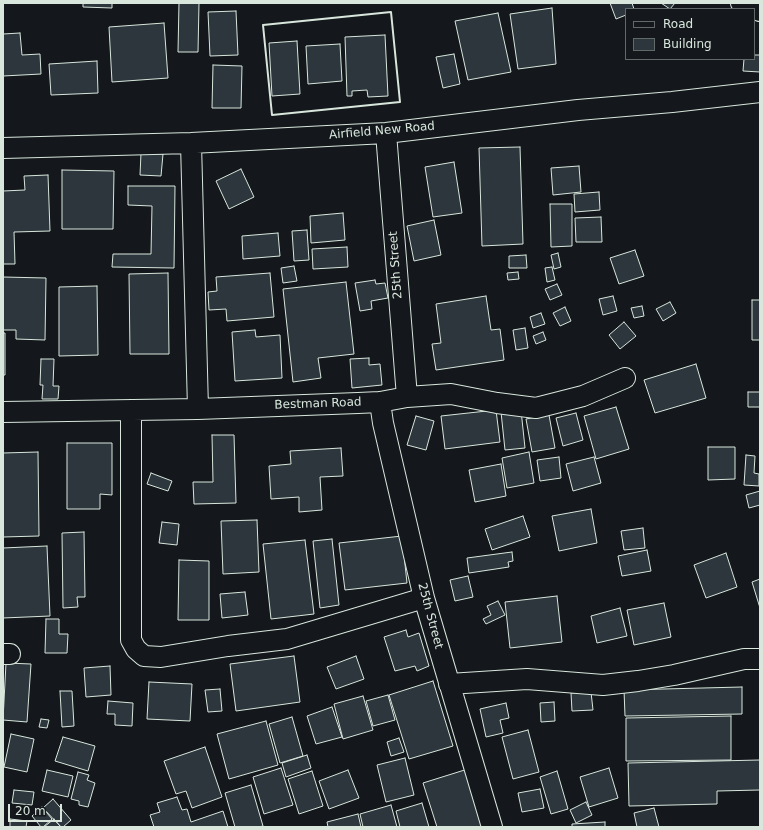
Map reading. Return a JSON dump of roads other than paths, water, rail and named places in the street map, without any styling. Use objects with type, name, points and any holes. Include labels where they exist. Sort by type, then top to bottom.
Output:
[{"type":"street","points":[[741,3],[752,8]]},
{"type":"street","name":"Airfield New Road","points":[[3,148],[191,143],[386,133],[578,110],[672,102],[760,92]]},
{"type":"street","name":"25th Street","points":[[386,133],[407,397]]},
{"type":"street","points":[[191,143],[198,409]]},
{"type":"street","name":"Bestman Road","points":[[3,412],[198,409],[380,402],[407,397],[451,394],[497,403],[536,408],[583,396],[625,378]]},
{"type":"street","name":"25th Street","points":[[380,402],[385,431],[424,598],[492,827]]},
{"type":"street","points":[[131,410],[131,640],[136,649],[144,656],[161,657],[228,646],[287,639],[424,598]]},
{"type":"street","points":[[449,684],[527,679],[603,685],[638,681],[744,660],[760,659]]}]
